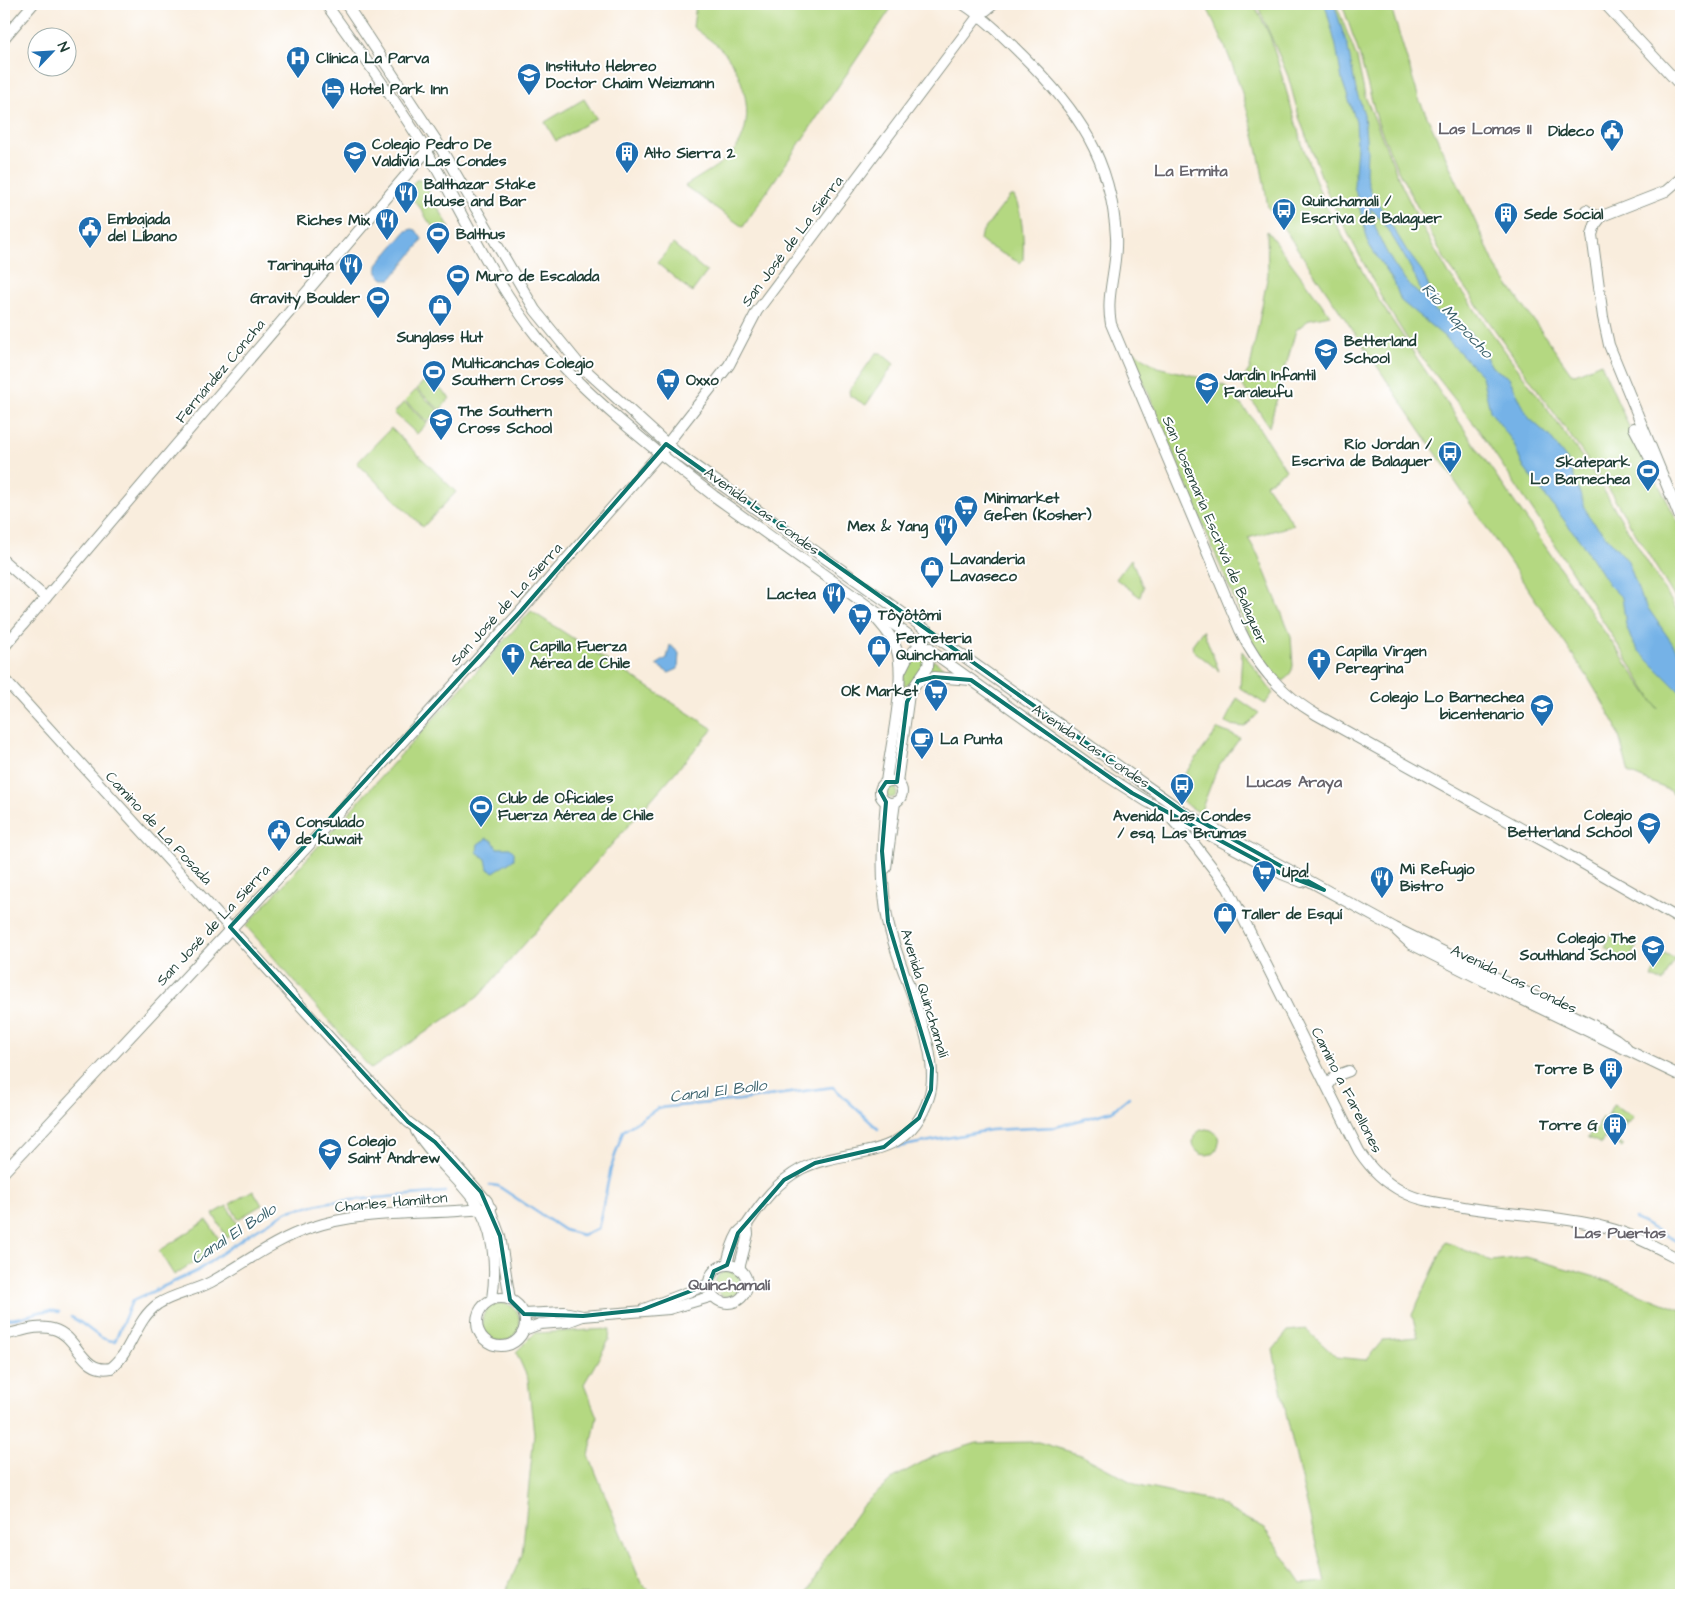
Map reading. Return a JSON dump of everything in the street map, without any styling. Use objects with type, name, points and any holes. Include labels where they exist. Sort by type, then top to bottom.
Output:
[{"type":"street","points":[[4,38],[33,4]]},
{"type":"street","name":"Avenida Las Condes","points":[[326,4],[370,66],[426,151],[490,263],[530,328],[585,388],[663,448],[1182,811],[1395,928],[1411,944],[1537,1008],[1626,1047],[1681,1076]]},
{"type":"street","name":"Avenida Las Condes","points":[[346,4],[436,140],[527,298],[555,338],[663,448],[714,496],[1120,786],[1282,874],[1324,890]]},
{"type":"street","name":"San Josemaría Escrivá de Balaguer","points":[[963,4],[979,15],[1058,91],[1082,125],[1098,156],[1109,190],[1116,236],[1115,267],[1109,306],[1111,324],[1240,630],[1266,672],[1283,691],[1305,708],[1681,920]]},
{"type":"street","name":"San José de La Sierra","points":[[4,1172],[308,846],[476,660],[663,448],[729,366],[757,310],[979,15],[984,4]]},
{"type":"street","name":"San José de La Sierra","points":[[979,15],[994,4]]},
{"type":"street","points":[[1605,4],[1681,86]]},
{"type":"street","points":[[370,66],[390,69]]},
{"type":"street","name":"Fernández Concha","points":[[46,598],[436,140]]},
{"type":"street","points":[[1586,210],[1591,215],[1602,216],[1666,191],[1681,178]]},
{"type":"street","points":[[1602,216],[1593,228],[1592,240],[1605,331],[1681,520]]},
{"type":"street","points":[[1634,428],[1677,507]]},
{"type":"street","points":[[4,561],[46,598],[4,647]]},
{"type":"street","points":[[863,603],[894,645],[898,656],[898,686],[886,782],[880,791],[891,802],[901,798],[903,791],[897,782],[907,702],[915,684],[928,666],[930,634]]},
{"type":"street","points":[[899,675],[907,658],[930,634]]},
{"type":"street","points":[[898,686],[905,690],[934,677],[971,680]]},
{"type":"street","name":"Camino de La Posada","points":[[4,679],[415,1128],[435,1142],[481,1192],[491,1208],[500,1236],[510,1300]]},
{"type":"street","name":"Camino a Farellones","points":[[1133,778],[1199,849],[1228,888],[1364,1159],[1385,1180],[1403,1192],[1423,1200],[1479,1210],[1604,1227],[1641,1239],[1681,1260]]},
{"type":"street","points":[[886,782],[897,782]]},
{"type":"street","name":"Avenida Quinchamalí","points":[[727,1265],[737,1236],[769,1194],[791,1175],[823,1161],[864,1154],[884,1147],[908,1131],[926,1105],[932,1083],[931,1061],[891,933],[886,909],[882,844],[891,802]]},
{"type":"street","points":[[1328,1086],[1335,1076],[1349,1071]]},
{"type":"street","name":"Camino de La Posada","points":[[415,1128],[427,1149],[464,1188],[480,1210],[488,1229],[493,1254],[494,1282],[492,1299]]},
{"type":"street","name":"Charles Hamilton","points":[[4,1335],[39,1327],[54,1329],[69,1340],[90,1364],[99,1368],[111,1368],[121,1359],[140,1324],[159,1304],[210,1283],[294,1234],[321,1224],[355,1217],[491,1208]]},
{"type":"street","name":"Avenida Quinchamalí","points":[[739,1269],[741,1252],[748,1234],[747,1225]]},
{"type":"street","points":[[727,1265],[739,1269],[747,1283],[743,1296],[729,1303],[721,1302],[713,1296],[709,1284],[714,1271],[727,1265]]},
{"type":"street","points":[[641,1310],[709,1284]]},
{"type":"street","points":[[524,1330],[540,1324],[567,1322],[583,1316],[674,1308],[713,1296]]},
{"type":"street","points":[[492,1299],[510,1300],[520,1307],[524,1314],[524,1330],[518,1340],[508,1346],[492,1345],[483,1339],[477,1328],[477,1316],[484,1304],[492,1299]]},
{"type":"street","points":[[524,1314],[564,1312],[583,1316]]},
{"type":"highlighted area","points":[[666,444],[1182,811],[1324,890],[1282,874],[1132,793],[971,680],[934,677],[918,681],[907,702],[897,782],[886,782],[880,791],[886,802],[882,851],[888,922],[932,1068],[931,1090],[919,1118],[884,1147],[815,1163],[784,1180],[738,1233],[727,1265],[714,1271],[709,1284],[641,1310],[583,1316],[524,1314],[510,1300],[500,1236],[481,1192],[435,1142],[408,1122],[230,927],[520,612]]},
{"type":"green space","points":[[696,4],[894,4],[743,227],[685,186],[716,167],[732,153],[740,142],[745,129],[747,115],[743,87],[731,61],[720,48],[693,27]]},
{"type":"green space","points":[[1205,4],[1254,4],[1270,36],[1303,147],[1324,203],[1378,299],[1472,441],[1658,709],[1545,529],[1478,429],[1408,340],[1384,302],[1329,197],[1300,120],[1288,76],[1257,4],[1336,4],[1357,58],[1365,96],[1402,186],[1427,236],[1449,274],[1590,468],[1681,617],[1681,806],[1671,791],[1629,773],[1616,725],[1587,676],[1274,214],[1268,208],[1259,155],[1245,103],[1227,52]]},
{"type":"green space","points":[[1342,4],[1390,4],[1419,99],[1497,269],[1571,373],[1575,374],[1601,363],[1629,427],[1681,528],[1681,608],[1609,490],[1445,260],[1396,166],[1378,123],[1358,50]]},
{"type":"green space","points":[[584,99],[596,118],[556,141],[545,122]]},
{"type":"green space","points":[[416,180],[422,180],[450,228],[442,231],[433,227],[416,203],[404,194]]},
{"type":"green space","points":[[1010,196],[1014,196],[1021,219],[1023,260],[1020,263],[980,240],[981,234]]},
{"type":"green space","points":[[1267,231],[1330,315],[1310,319],[1296,330],[1269,427],[1241,383],[1250,368],[1268,274]]},
{"type":"green space","points":[[673,244],[707,272],[692,292],[657,263]]},
{"type":"green space","points":[[1135,352],[1157,367],[1225,386],[1254,420],[1286,470],[1266,484],[1294,525],[1248,538],[1258,555],[1291,636],[1293,666],[1284,681],[1277,677],[1255,649],[1132,354]]},
{"type":"green space","points":[[876,353],[881,353],[894,364],[866,405],[850,396],[849,391]]},
{"type":"green space","name":"Multicanchas Colegio Southern Cross","points":[[427,377],[450,398],[440,410],[417,389]]},
{"type":"green space","name":"Multicanchas Colegio Southern Cross","points":[[416,390],[438,410],[428,422],[405,401]]},
{"type":"green space","name":"Multicanchas Colegio Southern Cross","points":[[404,402],[427,423],[417,434],[394,413]]},
{"type":"green space","points":[[391,428],[456,492],[423,527],[357,463]]},
{"type":"green space","points":[[1131,559],[1143,587],[1140,597],[1116,579]]},
{"type":"green space","name":"Club de Oficiales Fuerza Aérea de Chile","points":[[531,611],[713,729],[478,997],[371,1069],[246,926]]},
{"type":"green space","points":[[1203,630],[1219,671],[1193,650],[1192,645]]},
{"type":"green space","points":[[1242,651],[1273,693],[1265,704],[1240,688]]},
{"type":"green space","points":[[918,654],[925,657],[925,662],[915,678],[904,686],[904,672],[911,660]]},
{"type":"green space","points":[[933,660],[956,677],[927,675]]},
{"type":"green space","points":[[1237,698],[1259,713],[1245,727],[1230,725],[1225,722]]},
{"type":"green space","points":[[1218,729],[1240,738],[1217,769],[1200,813],[1170,794]]},
{"type":"green space","points":[[891,786],[897,792],[891,798],[885,792]]},
{"type":"green space","points":[[1612,934],[1637,947],[1629,961],[1605,948]]},
{"type":"green space","points":[[1664,954],[1675,959],[1663,982],[1652,977]]},
{"type":"green space","points":[[1613,1105],[1634,1116],[1629,1123],[1609,1113]]},
{"type":"green space","points":[[1608,1113],[1627,1123],[1617,1141],[1624,1145],[1623,1147],[1604,1138],[1601,1144],[1588,1137],[1593,1130],[1596,1131],[1602,1118],[1605,1119]]},
{"type":"green space","points":[[1206,1129],[1215,1133],[1219,1142],[1215,1151],[1206,1155],[1197,1151],[1193,1142],[1197,1133]]},
{"type":"green space","points":[[253,1190],[262,1205],[238,1219],[230,1204]]},
{"type":"green space","points":[[227,1206],[241,1230],[227,1238],[213,1214]]},
{"type":"green space","points":[[207,1220],[222,1244],[174,1275],[159,1251]]},
{"type":"green space","points":[[1446,1242],[1491,1261],[1526,1257],[1599,1278],[1681,1310],[1681,1595],[807,1595],[826,1557],[863,1505],[895,1477],[932,1457],[977,1443],[1038,1442],[1081,1455],[1139,1486],[1215,1502],[1265,1529],[1302,1584],[1325,1582],[1273,1350],[1288,1331],[1306,1329],[1336,1357],[1366,1360],[1383,1340],[1418,1337],[1412,1315]]},
{"type":"green space","points":[[728,1271],[737,1275],[741,1284],[737,1293],[728,1297],[719,1293],[715,1284],[719,1275]]},
{"type":"green space","points":[[501,1303],[514,1309],[520,1322],[514,1335],[501,1341],[488,1335],[482,1322],[488,1309]]},
{"type":"green space","points":[[610,1329],[609,1340],[584,1384],[597,1417],[589,1456],[641,1583],[653,1595],[504,1595],[522,1555],[534,1434],[528,1379],[516,1352],[535,1333]]},
{"type":"water","points":[[1325,4],[1334,4],[1348,48],[1356,90],[1364,114],[1367,151],[1366,174],[1370,190],[1407,251],[1422,271],[1433,297],[1434,309],[1437,313],[1461,324],[1475,338],[1492,367],[1509,378],[1529,418],[1549,436],[1568,461],[1588,516],[1628,561],[1641,598],[1681,656],[1681,693],[1638,650],[1631,639],[1626,625],[1622,598],[1609,585],[1581,542],[1524,468],[1513,442],[1490,411],[1482,376],[1446,338],[1401,301],[1394,282],[1369,245],[1354,186],[1357,145],[1356,121],[1342,80],[1336,46]],"holes":[[[1370,208],[1376,214],[1409,265],[1416,278],[1421,296],[1403,278],[1389,256],[1377,232]]]},
{"type":"water","points":[[416,230],[422,239],[419,245],[391,279],[383,279],[377,273],[377,265],[406,231]]},
{"type":"water","points":[[670,645],[679,653],[678,669],[669,673],[656,665],[667,658]]},
{"type":"water","points":[[487,838],[493,841],[497,848],[510,848],[514,852],[514,859],[494,872],[488,869],[486,859],[477,852],[478,844]]},
{"type":"waterway","name":"Canal El Bollo","points":[[490,1185],[498,1186],[564,1230],[582,1235],[598,1229],[611,1168],[623,1131],[658,1108],[740,1100],[833,1087],[878,1129]]},
{"type":"waterway","name":"Canal El Bollo","points":[[898,1147],[990,1130],[1056,1127],[1112,1111],[1129,1097]]},
{"type":"waterway","name":"Canal El Bollo","points":[[71,1317],[97,1335],[115,1341],[132,1301],[197,1271],[249,1234],[288,1211],[329,1202],[445,1192]]},
{"type":"waterway","name":"Canal El Bollo","points":[[1635,1219],[1681,1243]]},
{"type":"waterway","name":"Canal El Bollo","points":[[4,1318],[18,1318],[45,1311],[59,1312]]},
{"type":"place","name":"Clínica La Parva","points":[[298,79]]},
{"type":"place","name":"Instituto Hebreo Doctor Chaim Weizmann","points":[[529,96]]},
{"type":"place","name":"Hotel Park Inn","points":[[333,110]]},
{"type":"place","name":"Dideco","points":[[1612,152]]},
{"type":"place","name":"Colegio Pedro De Valdivia Las Condes","points":[[355,174]]},
{"type":"place","name":"Alto Sierra 2","points":[[627,174]]},
{"type":"place","name":"Balthazar Stake House and Bar","points":[[406,214]]},
{"type":"place","name":"Quinchamali / Escriva de Balaguer","points":[[1284,231]]},
{"type":"place","name":"Sede Social","points":[[1506,235]]},
{"type":"place","name":"Riches Mix","points":[[387,241]]},
{"type":"place","name":"Embajada del Líbano","points":[[90,249]]},
{"type":"place","name":"Balthus","points":[[438,255]]},
{"type":"place","name":"Taringuita","points":[[351,286]]},
{"type":"place","name":"Muro de Escalada","points":[[458,297]]},
{"type":"place","name":"Gravity Boulder","points":[[378,319]]},
{"type":"place","name":"Sunglass Hut","points":[[440,327]]},
{"type":"place","name":"Betterland School","points":[[1326,371]]},
{"type":"place","name":"Multicanchas Colegio Southern Cross","points":[[434,393]]},
{"type":"place","name":"Oxxo","points":[[668,401]]},
{"type":"place","name":"Jardin Infantil Faraleufu","points":[[1207,405]]},
{"type":"place","name":"The Southern Cross School","points":[[441,441]]},
{"type":"place","name":"Río Jordan / Escriva de Balaguer","points":[[1450,474]]},
{"type":"place","name":"Skatepark Lo Barnechea","points":[[1648,492]]},
{"type":"place","name":"Minimarket Gefen (Kosher)","points":[[966,528]]},
{"type":"place","name":"Mex & Yang","points":[[946,547]]},
{"type":"place","name":"Lavanderia Lavaseco","points":[[932,589]]},
{"type":"place","name":"Lactea","points":[[834,615]]},
{"type":"place","name":"Tôyôtômi","points":[[860,636]]},
{"type":"place","name":"Ferreteria Quinchamali","points":[[879,668]]},
{"type":"place","name":"Capilla Fuerza Aérea de Chile","points":[[513,676]]},
{"type":"place","name":"Capilla Virgen Peregrina","points":[[1319,681]]},
{"type":"place","name":"OK Market","points":[[936,712]]},
{"type":"place","name":"Colegio Lo Barnechea bicentenario","points":[[1542,727]]},
{"type":"place","name":"La Punta","points":[[922,760]]},
{"type":"place","name":"Avenida Las Condes / esq. Las Brumas","points":[[1182,806]]},
{"type":"place","name":"Club de Oficiales Fuerza Aérea de Chile","points":[[481,828]]},
{"type":"place","name":"Colegio Betterland School","points":[[1649,845]]},
{"type":"place","name":"Consulado de Kuwait","points":[[279,852]]},
{"type":"place","name":"Upa!","points":[[1264,893]]},
{"type":"place","name":"Mi Refugio Bistro","points":[[1382,899]]},
{"type":"place","name":"Taller de Esquí","points":[[1225,935]]},
{"type":"place","name":"Colegio The Southland School","points":[[1653,968]]},
{"type":"place","name":"Torre B","points":[[1611,1090]]},
{"type":"place","name":"Torre G","points":[[1615,1146]]},
{"type":"place","name":"Colegio Saint Andrew","points":[[330,1171]]},
{"type":"district","name":"Las Lomas II","points":[[1485,128]]},
{"type":"district","name":"La Ermita","points":[[1191,170]]},
{"type":"district","name":"Lucas Araya","points":[[1294,781]]},
{"type":"district","name":"Las Puertas","points":[[1620,1232]]},
{"type":"district","name":"Quinchamalí","points":[[729,1284]]},
{"type":"water label","name":"Río Mapocho","points":[[1458,320]]}]
